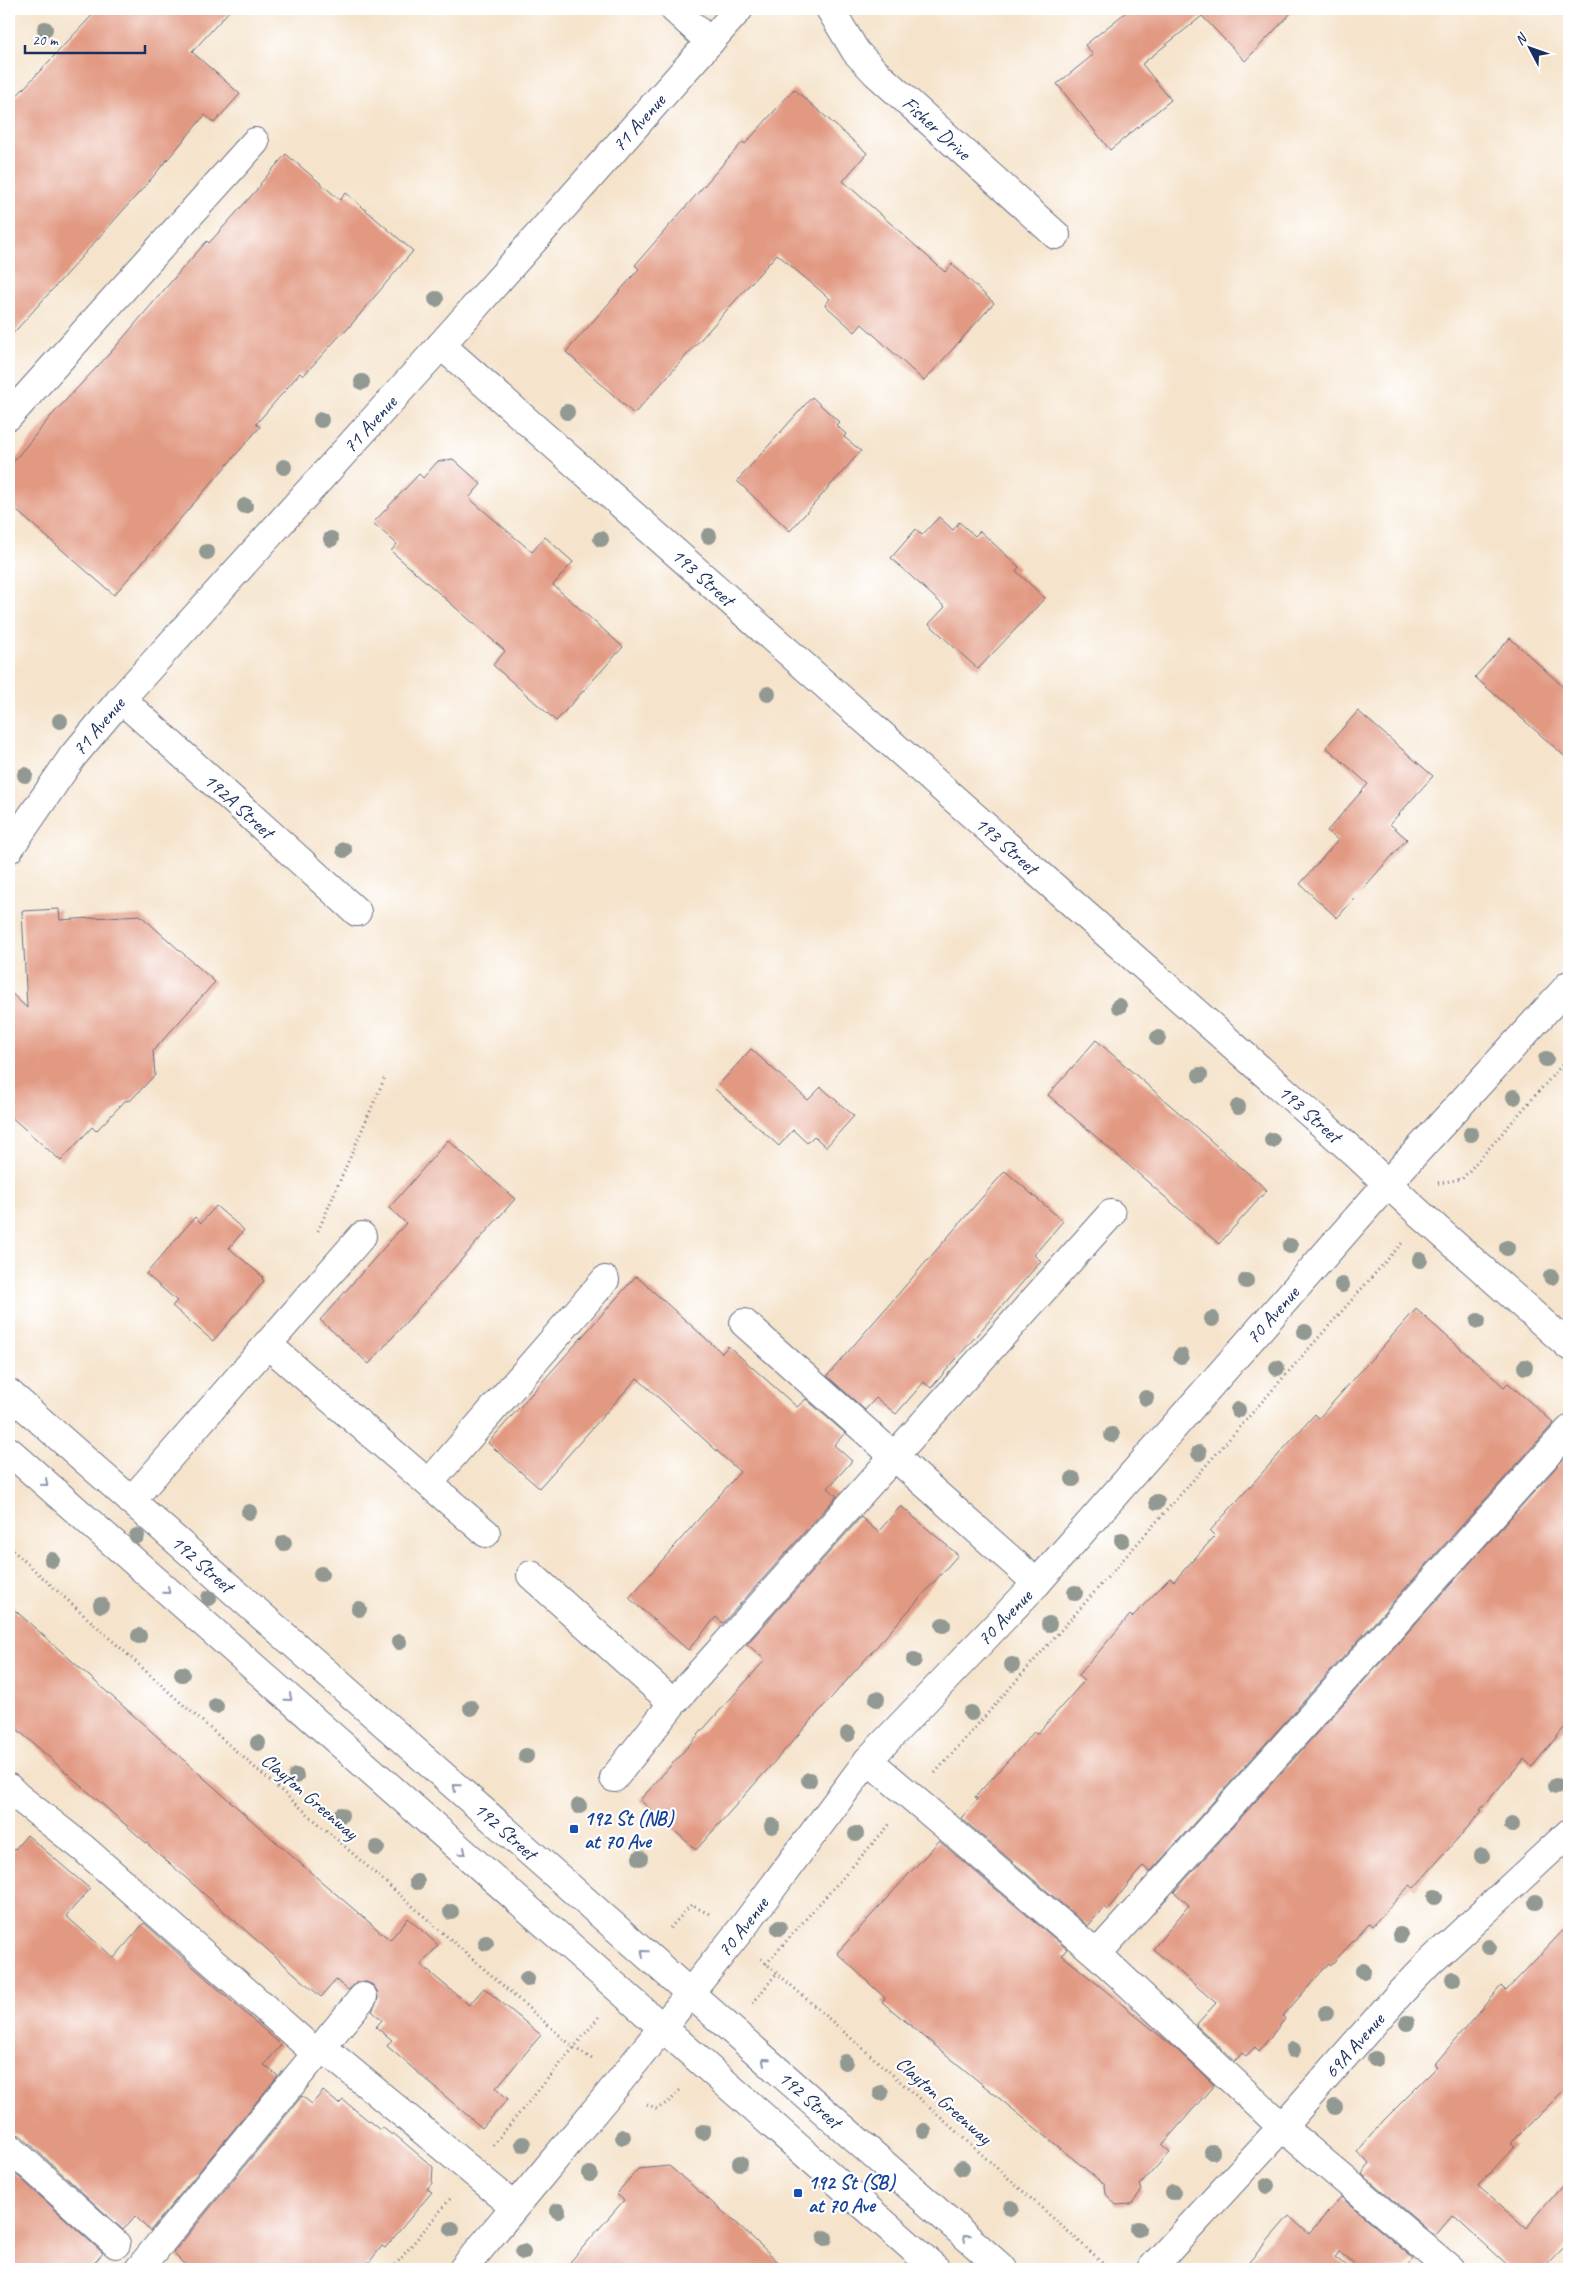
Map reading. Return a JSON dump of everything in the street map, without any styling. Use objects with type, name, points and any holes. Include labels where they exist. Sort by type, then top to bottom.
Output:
[{"type":"street","points":[[674,9],[710,42]]},
{"type":"street","name":"71 Avenue","points":[[9,849],[73,756],[121,699],[441,346],[739,9]]},
{"type":"street","name":"Fisher Drive","points":[[830,9],[856,52],[876,73],[1056,235]]},
{"type":"street","points":[[9,416],[255,142]]},
{"type":"street","name":"193 Street","points":[[441,346],[1569,1346]]},
{"type":"street","name":"192A Street","points":[[121,699],[357,912]]},
{"type":"street","name":"70 Avenue","points":[[463,2269],[607,2097],[662,2028],[746,1922],[868,1760],[1037,1583],[1388,1184],[1569,985]]},
{"type":"street","points":[[614,1778],[673,1703],[1111,1214]]},
{"type":"street","points":[[131,1501],[362,1236]]},
{"type":"street","points":[[428,1483],[605,1280]]},
{"type":"street","points":[[744,1323],[1037,1583]]},
{"type":"street","points":[[267,1344],[486,1533]]},
{"type":"street","name":"192 Street","points":[[9,1393],[1003,2269]]},
{"type":"street","points":[[1098,1954],[1569,1430]]},
{"type":"street","points":[[9,1451],[936,2269]]},
{"type":"street","points":[[531,1575],[673,1703]]},
{"type":"street","points":[[868,1760],[1098,1954],[1282,2128],[1450,2269]]},
{"type":"street","points":[[11,1797],[83,1848],[319,2050],[514,2206]]},
{"type":"street","name":"69A Avenue","points":[[1151,2269],[1282,2128],[1428,1964],[1569,1833]]},
{"type":"street","points":[[138,2269],[363,1997]]},
{"type":"street","points":[[9,2147],[116,2244]]},
{"type":"path","points":[[1435,1183],[1462,1179],[1569,1057]]},
{"type":"path","points":[[316,1235],[385,1077]]},
{"type":"path","points":[[766,1964],[1405,1240]]},
{"type":"path","name":"Clayton Greenway","points":[[9,1547],[187,1708],[573,2047],[585,2052],[595,2061]]},
{"type":"path","points":[[675,1922],[691,1905],[712,1916]]},
{"type":"path","name":"Clayton Greenway","points":[[756,1955],[886,2068],[1110,2269]]},
{"type":"path","points":[[755,2002],[776,1974]]},
{"type":"path","points":[[573,2047],[591,2027]]},
{"type":"path","points":[[639,2100],[656,2110],[671,2100]]},
{"type":"building","points":[[98,9],[231,9],[192,52],[240,94],[214,123],[205,115],[145,186],[9,338],[9,104]]},
{"type":"building","points":[[1130,9],[1295,9],[1245,61],[1202,16],[1142,64],[1171,100],[1110,150],[1057,84],[1093,55],[1085,45]]},
{"type":"building","points":[[794,89],[867,153],[843,181],[945,272],[952,264],[994,303],[924,381],[862,324],[855,332],[825,305],[830,299],[777,254],[634,414],[566,352],[639,269],[635,265],[730,156],[743,142],[745,144]]},
{"type":"building","points":[[286,154],[340,200],[346,193],[413,251],[345,332],[303,376],[300,373],[256,424],[260,427],[114,595],[9,504],[9,467],[51,416],[112,351],[207,241],[209,243]]},
{"type":"building","points":[[812,397],[839,422],[836,425],[846,434],[844,437],[861,451],[790,531],[737,481]]},
{"type":"building","points":[[453,459],[481,484],[469,498],[532,552],[545,537],[573,562],[553,585],[623,647],[556,721],[493,665],[505,651],[391,551],[397,544],[373,523],[419,474],[423,478],[437,462]]},
{"type":"building","points":[[939,517],[953,530],[959,522],[975,536],[980,531],[1019,567],[1016,571],[1045,598],[978,669],[929,624],[945,607],[891,558],[916,529],[922,535]]},
{"type":"building","points":[[1510,638],[1569,692],[1569,760],[1475,677]]},
{"type":"building","points":[[1358,711],[1433,776],[1390,824],[1407,839],[1337,918],[1300,884],[1338,840],[1327,831],[1368,784],[1326,747]]},
{"type":"building","points":[[59,909],[60,920],[140,915],[215,982],[153,1051],[155,1075],[131,1100],[125,1101],[96,1131],[92,1127],[61,1161],[9,1115],[9,991],[27,1008],[22,911]]},
{"type":"building","points":[[1096,1040],[1267,1190],[1219,1244],[1048,1095]]},
{"type":"building","points":[[751,1049],[808,1100],[821,1087],[854,1116],[826,1147],[814,1136],[807,1143],[793,1130],[779,1146],[715,1089]]},
{"type":"building","points":[[448,1140],[515,1199],[369,1364],[320,1320],[406,1223],[389,1208]]},
{"type":"building","points":[[1005,1171],[1063,1221],[1034,1255],[1041,1261],[931,1388],[924,1382],[896,1414],[876,1398],[865,1410],[827,1376]]},
{"type":"building","points":[[216,1206],[244,1230],[229,1248],[263,1277],[264,1281],[213,1341],[172,1306],[177,1301],[146,1274],[195,1217],[201,1223]]},
{"type":"building","points":[[636,1276],[722,1353],[728,1346],[797,1407],[806,1399],[845,1433],[834,1445],[852,1461],[828,1488],[837,1496],[723,1623],[716,1617],[688,1650],[629,1598],[740,1472],[637,1378],[539,1488],[488,1443]]},
{"type":"building","points":[[1416,1309],[1504,1387],[1508,1383],[1554,1423],[1150,1872],[1143,1866],[1107,1910],[1104,1907],[1088,1926],[961,1818],[978,1799],[975,1797],[1034,1732],[1038,1733],[1084,1681],[1078,1676],[1130,1615],[1132,1617],[1170,1578],[1174,1581],[1215,1536],[1210,1531],[1315,1414],[1319,1418]]},
{"type":"building","points":[[1569,1453],[1569,1722],[1532,1767],[1524,1759],[1480,1810],[1482,1811],[1414,1888],[1410,1885],[1372,1926],[1369,1924],[1331,1965],[1329,1963],[1283,2016],[1285,2019],[1258,2052],[1255,2047],[1246,2056],[1242,2053],[1235,2061],[1196,2025],[1216,2003],[1153,1949],[1189,1905],[1174,1892]]},
{"type":"building","points":[[901,1506],[958,1555],[696,1850],[640,1800],[765,1660],[747,1644],[861,1517],[878,1532]]},
{"type":"building","points":[[9,1605],[302,1865],[390,1940],[408,1918],[438,1945],[421,1965],[469,2005],[484,1988],[541,2035],[496,2088],[508,2099],[482,2128],[387,2046],[392,2040],[376,2027],[382,2020],[372,2011],[378,1999],[377,1991],[373,1985],[366,1982],[358,1982],[348,1990],[336,1980],[321,1997],[9,1722]]},
{"type":"building","points":[[27,1835],[90,1889],[66,1916],[114,1958],[144,1923],[281,2045],[264,2065],[278,2076],[150,2231],[135,2216],[123,2230],[20,2135],[9,2132],[9,1856]]},
{"type":"building","points":[[939,1841],[1067,1949],[1062,1955],[1175,2048],[1214,2085],[1162,2145],[1170,2152],[1140,2185],[1142,2190],[1131,2204],[1116,2205],[1106,2194],[1105,2185],[882,2002],[885,1998],[837,1953]]},
{"type":"building","points":[[1569,1924],[1569,2085],[1511,2143],[1515,2146],[1478,2186],[1526,2228],[1569,2178],[1569,2243],[1544,2269],[1512,2269],[1453,2215],[1435,2236],[1362,2174],[1370,2164],[1357,2152],[1383,2121],[1437,2067],[1434,2065],[1501,1986],[1506,1991]]},
{"type":"building","points":[[323,2091],[339,2104],[343,2100],[380,2130],[382,2127],[392,2135],[393,2133],[433,2167],[432,2183],[427,2189],[432,2192],[385,2248],[382,2246],[364,2269],[189,2269],[173,2253],[302,2096],[312,2104]]},
{"type":"building","points":[[669,2166],[741,2227],[786,2269],[564,2269],[624,2200],[616,2194],[638,2169]]},
{"type":"building","points":[[9,2168],[103,2253],[89,2269],[9,2269]]},
{"type":"building","points":[[1341,2197],[1414,2259],[1405,2269],[1359,2269],[1340,2252],[1335,2257],[1350,2269],[1243,2269],[1289,2216],[1309,2234]]},
{"type":"place","name":"192 St (NB) at 70 Ave","points":[[574,1829]]},
{"type":"place","name":"192 St (SB) at 70 Ave","points":[[798,2193]]}]
